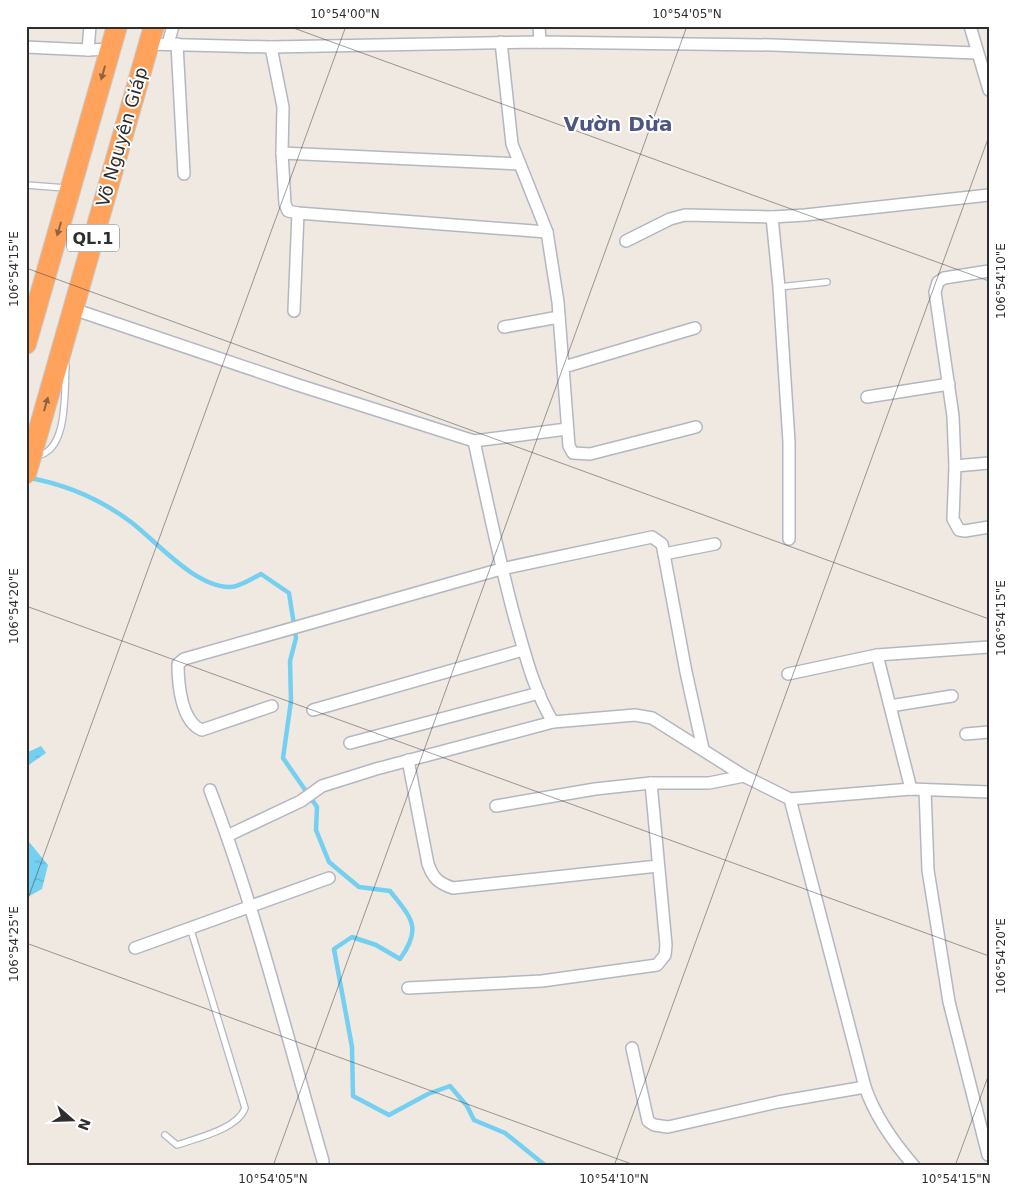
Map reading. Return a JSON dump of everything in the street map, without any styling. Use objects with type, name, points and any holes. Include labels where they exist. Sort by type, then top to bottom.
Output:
[{"type":"highway","name":"Võ Nguyên Giáp","points":[[26,344],[32,300],[70,189],[117,26]]},
{"type":"highway","name":"Võ Nguyên Giáp","points":[[30,452],[77,310],[162,39]]},
{"type":"highway","name":"QL.1","points":[[26,474],[30,452]]},
{"type":"street","points":[[88,50],[90,26]]},
{"type":"street","points":[[173,26],[162,39],[184,174]]},
{"type":"street","points":[[539,26],[540,42]]},
{"type":"street","points":[[970,26],[976,53],[989,90]]},
{"type":"street","points":[[162,39],[271,47],[540,42],[773,45],[976,53]]},
{"type":"street","points":[[501,42],[512,144],[547,232],[559,317],[569,446],[573,453],[582,455],[696,427]]},
{"type":"street","points":[[26,47],[88,50],[110,49]]},
{"type":"street","points":[[271,47],[283,107],[284,204],[288,211],[298,214],[547,232]]},
{"type":"street","points":[[282,153],[519,164]]},
{"type":"street","points":[[626,241],[670,219],[685,215],[772,217],[805,215],[989,195]]},
{"type":"street","points":[[294,310],[298,214]]},
{"type":"street","points":[[772,217],[779,287],[789,442],[789,539]]},
{"type":"street","points":[[989,271],[944,278],[938,282],[935,292],[954,416],[954,525],[959,530],[965,531],[989,527]]},
{"type":"street","points":[[77,310],[298,386],[474,441],[567,429]]},
{"type":"street","points":[[504,327],[559,317]]},
{"type":"street","points":[[564,367],[695,328]]},
{"type":"street","points":[[866,397],[949,384]]},
{"type":"street","points":[[474,441],[501,568],[523,650],[540,700],[553,722]]},
{"type":"street","points":[[955,466],[989,463]]},
{"type":"street","points":[[272,706],[202,730],[194,727],[189,718],[178,681],[178,664],[184,659],[501,568],[652,537],[662,544],[686,672],[703,749]]},
{"type":"street","points":[[664,554],[715,544]]},
{"type":"street","points":[[788,674],[877,655],[989,647]]},
{"type":"street","points":[[313,710],[523,650]]},
{"type":"street","points":[[877,655],[911,789]]},
{"type":"street","points":[[350,743],[539,693]]},
{"type":"street","points":[[890,706],[952,696]]},
{"type":"street","points":[[227,836],[301,801],[322,786],[408,760],[553,722],[635,715],[652,718],[744,776],[790,799],[911,789],[989,792]]},
{"type":"street","points":[[966,734],[989,732]]},
{"type":"street","points":[[408,760],[428,864],[433,878],[443,885],[453,888],[658,866]]},
{"type":"street","points":[[496,806],[595,789],[651,783],[709,783],[744,776]]},
{"type":"street","points":[[408,988],[542,981],[657,965],[665,955],[666,945],[651,783]]},
{"type":"street","points":[[210,790],[227,836],[323,1161]]},
{"type":"street","points":[[925,790],[928,870],[949,1002],[988,1155]]},
{"type":"street","points":[[790,799],[865,1087],[872,1105],[914,1166]]},
{"type":"street","points":[[135,948],[329,878]]},
{"type":"street","points":[[632,1048],[648,1121],[661,1126],[682,1124],[778,1102],[865,1087]]},
{"type":"lane","points":[[26,185],[70,189]]},
{"type":"lane","points":[[779,287],[828,282]]},
{"type":"lane","points":[[70,348],[77,310]]},
{"type":"lane","points":[[30,452],[45,454],[54,445],[60,434],[66,362]]},
{"type":"lane","points":[[165,1135],[177,1145],[230,1125],[242,1116],[245,1108],[190,927]]},
{"type":"water","points":[[41,746],[46,753],[26,767],[26,753]]},
{"type":"water","points":[[26,841],[30,843],[48,865],[42,889],[26,898]]},
{"type":"waterway","points":[[30,478],[70,489],[107,506],[131,522],[190,572],[216,585],[233,587],[261,574],[289,593],[296,638],[290,661],[291,701],[283,758],[317,807],[316,830],[329,862],[359,887],[390,891],[412,923],[411,939],[400,959],[376,945],[352,937],[334,949],[352,1047],[353,1096],[389,1115],[428,1094],[450,1086],[467,1106],[474,1120],[505,1133],[546,1166]]},
{"type":"district","name":"Vườn Dừa","points":[[618,124]]}]
